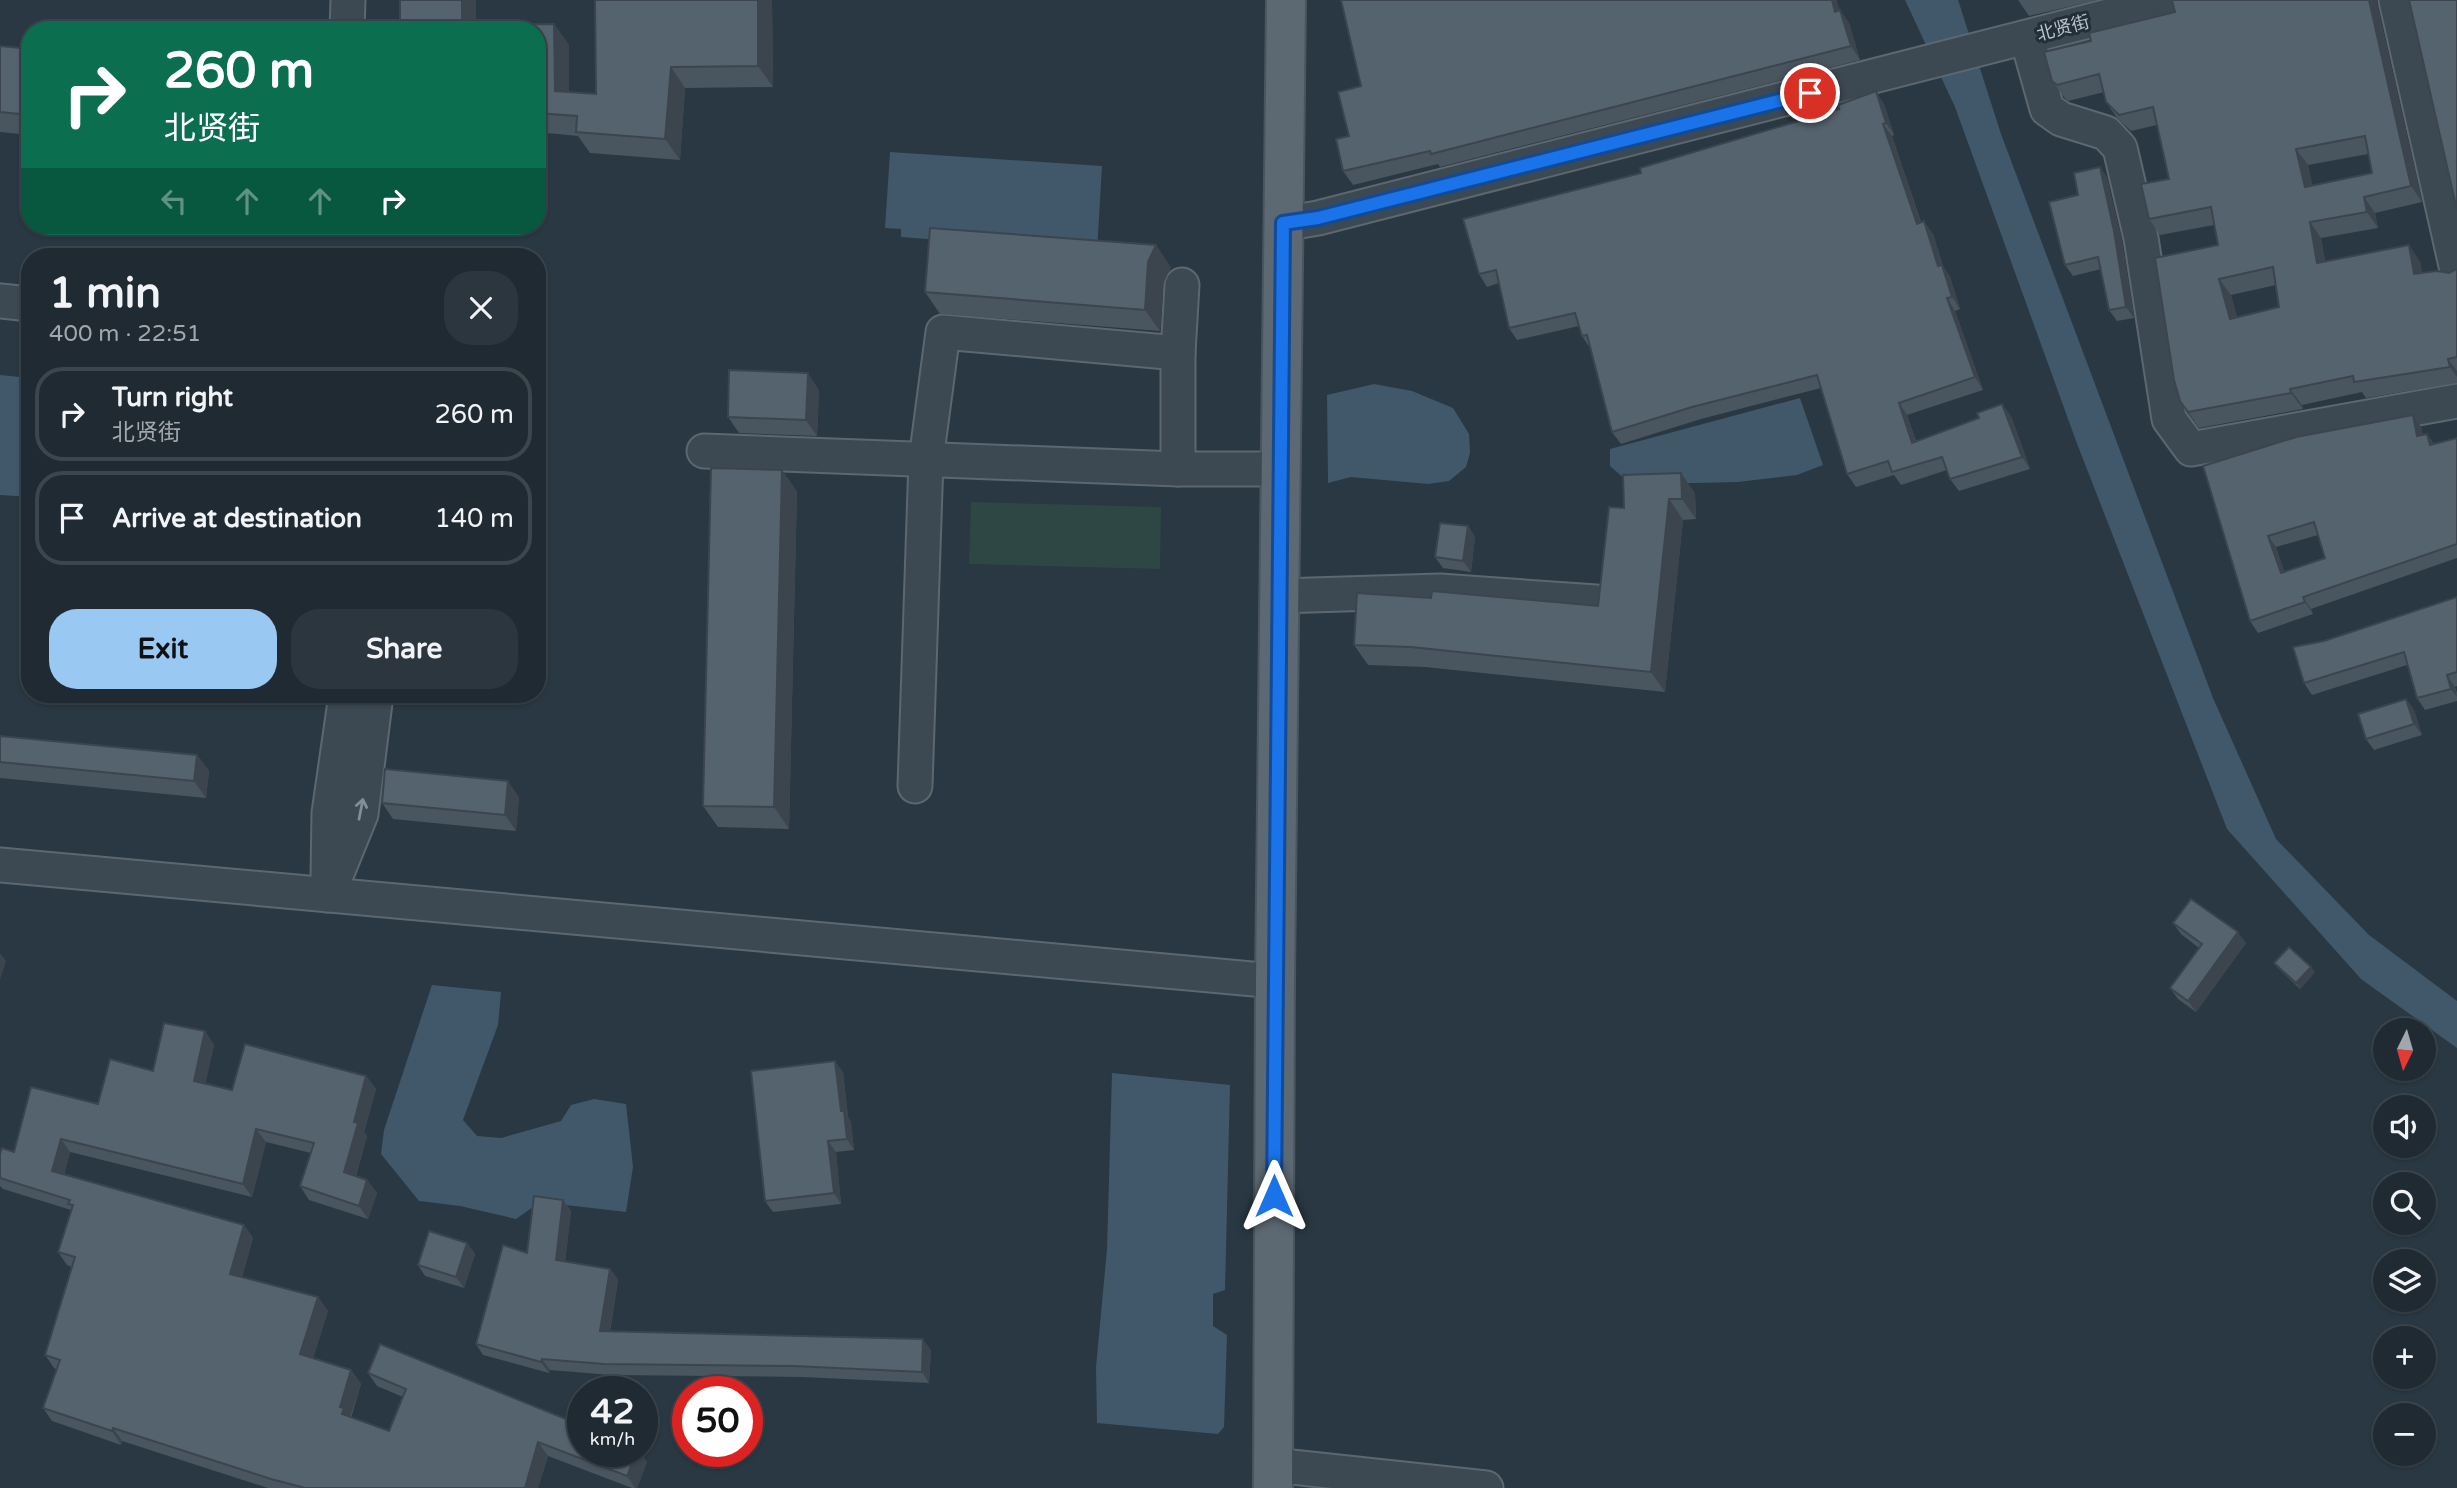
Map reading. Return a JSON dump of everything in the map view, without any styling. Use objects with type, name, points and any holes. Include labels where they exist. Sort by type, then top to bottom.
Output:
[{"type":"main road","points":[[1273,1476],[1275,981],[1286,0]]},
{"type":"street","points":[[347,21],[348,0]]},
{"type":"street","name":"北贤街","points":[[1283,223],[1318,218],[2171,0]]},
{"type":"street","points":[[2396,0],[2457,270]]},
{"type":"street","points":[[2011,42],[2047,109],[2062,119],[2106,133],[2120,148],[2141,238],[2169,419],[2191,449],[2457,401]]},
{"type":"street","points":[[1178,469],[1178,353],[1182,285]]},
{"type":"street","points":[[0,301],[21,303]]},
{"type":"street","points":[[915,786],[926,460],[943,332],[1178,353]]},
{"type":"street","points":[[704,452],[1178,469],[1280,469]]},
{"type":"street","points":[[1279,596],[1440,591],[1596,602]]},
{"type":"street","points":[[328,895],[329,813],[345,703]]},
{"type":"street","points":[[328,895],[361,814],[375,703]]},
{"type":"street","points":[[0,865],[1275,981]]},
{"type":"street","points":[[1273,1476],[1486,1488]]},
{"type":"green space","points":[[971,502],[1161,507],[1160,569],[969,564]]},
{"type":"water","points":[[1905,0],[1958,0],[2001,134],[2213,698],[2276,839],[2369,935],[2457,1001],[2457,1048],[2436,1033],[2436,1018],[2415,1018],[2361,979],[2227,829],[2076,441],[1955,107]]},
{"type":"water","points":[[890,152],[1102,166],[1097,252],[901,237],[901,229],[885,228]]},
{"type":"water","points":[[0,375],[21,377],[21,496],[0,495]]},
{"type":"water","points":[[1374,384],[1412,391],[1453,408],[1469,434],[1470,453],[1466,467],[1449,481],[1428,484],[1351,477],[1328,483],[1327,395]]},
{"type":"water","points":[[1800,398],[1823,465],[1797,475],[1738,482],[1653,484],[1626,480],[1610,466],[1610,449]]},
{"type":"water","points":[[432,985],[501,992],[498,1025],[463,1120],[477,1136],[501,1138],[561,1121],[571,1105],[594,1099],[626,1104],[633,1167],[626,1212],[540,1202],[516,1219],[460,1206],[419,1201],[381,1154],[384,1130]]},
{"type":"water","points":[[1112,1073],[1230,1085],[1225,1290],[1213,1294],[1213,1326],[1227,1335],[1224,1427],[1218,1434],[1097,1423],[1096,1367],[1107,1249]]},
{"type":"building","points":[[400,0],[462,0],[462,21],[400,21]]},
{"type":"building","points":[[595,0],[758,0],[758,66],[671,67],[665,139],[576,132],[577,116],[546,114],[546,24],[554,24],[555,91],[596,94]]},
{"type":"building","points":[[1341,0],[1832,0],[1835,12],[1840,10],[1851,46],[1431,154],[1430,151],[1343,171],[1336,139],[1349,136],[1338,92],[1361,86]]},
{"type":"building","points":[[2172,0],[2369,0],[2411,186],[2364,197],[2367,212],[2310,222],[2317,263],[2409,245],[2414,274],[2437,271],[2449,273],[2457,269],[2457,357],[2448,359],[2450,367],[2354,382],[2353,376],[2290,389],[2291,393],[2188,412],[2180,401],[2174,380],[2155,258],[2218,245],[2211,207],[2149,219],[2141,184],[2169,179],[2153,107],[2119,115],[2106,102],[2099,74],[2057,85],[2052,81],[2044,52],[2091,41],[2089,33],[2175,12]],"holes":[[[2365,136],[2372,173],[2305,187],[2296,149]],[[2273,267],[2279,307],[2230,319],[2219,279]]]},
{"type":"building","points":[[2409,0],[2457,0],[2457,210]]},
{"type":"building","points":[[0,46],[21,48],[21,114],[0,112]]},
{"type":"building","points":[[1876,91],[1886,123],[1883,124],[1917,224],[1924,221],[1938,266],[1942,265],[1952,297],[1947,298],[1975,377],[1899,403],[1912,443],[1979,418],[1977,413],[2002,404],[2022,457],[1950,479],[1942,457],[1892,472],[1888,461],[1847,474],[1817,375],[1692,407],[1612,432],[1587,335],[1582,336],[1575,313],[1509,328],[1496,270],[1479,274],[1463,219],[1641,173],[1640,168],[1839,109],[1838,105]]},
{"type":"building","points":[[2100,167],[2126,307],[2109,310],[2098,257],[2065,265],[2049,202],[2078,195],[2074,173]]},
{"type":"building","points":[[930,228],[1156,245],[1148,262],[1145,310],[925,292]]},
{"type":"building","points":[[729,370],[808,373],[806,420],[728,417]]},
{"type":"building","points":[[2413,415],[2417,436],[2427,434],[2430,445],[2457,438],[2457,544],[2303,597],[2305,602],[2250,621],[2203,466],[2296,437]],"holes":[[[2314,522],[2325,558],[2281,573],[2268,536]]]},
{"type":"building","points":[[711,468],[782,470],[774,807],[703,806]]},
{"type":"building","points":[[1681,473],[1682,499],[1669,499],[1651,672],[1411,647],[1354,645],[1357,593],[1431,598],[1432,591],[1598,606],[1609,507],[1624,508],[1623,475]]},
{"type":"building","points":[[1440,523],[1468,526],[1463,561],[1435,557]]},
{"type":"building","points":[[2457,597],[2457,672],[2447,675],[2451,689],[2417,698],[2404,652],[2304,683],[2293,647],[2324,641]]},
{"type":"building","points":[[2406,699],[2414,724],[2366,739],[2358,714]]},
{"type":"building","points":[[0,736],[197,755],[194,781],[0,762]]},
{"type":"building","points":[[385,769],[508,781],[505,815],[382,803]]},
{"type":"building","points":[[2191,899],[2238,932],[2188,1001],[2170,988],[2202,944],[2173,923]]},
{"type":"building","points":[[2289,947],[2311,967],[2296,983],[2274,963]]},
{"type":"building","points":[[164,1023],[205,1031],[194,1081],[232,1090],[245,1044],[366,1076],[354,1122],[358,1123],[344,1172],[367,1180],[359,1206],[300,1186],[314,1143],[256,1129],[243,1184],[61,1139],[52,1171],[244,1225],[230,1274],[318,1297],[300,1354],[351,1370],[340,1407],[344,1408],[342,1414],[389,1431],[406,1389],[368,1373],[380,1344],[567,1420],[567,1453],[538,1442],[525,1488],[305,1488],[43,1408],[60,1360],[45,1355],[75,1257],[58,1252],[73,1205],[68,1204],[70,1200],[0,1178],[0,1154],[2,1148],[14,1152],[31,1087],[98,1104],[110,1059],[153,1071]]},
{"type":"building","points":[[835,1061],[847,1139],[828,1141],[834,1193],[765,1201],[751,1071]]},
{"type":"building","points":[[534,1196],[563,1200],[556,1260],[610,1269],[600,1331],[923,1339],[922,1372],[794,1366],[604,1364],[542,1359],[541,1362],[476,1344],[503,1245],[527,1253]]},
{"type":"building","points":[[429,1231],[467,1243],[456,1277],[418,1265]]},
{"type":"building","points":[[603,1467],[631,1467],[627,1476]]},
{"type":"route","points":[[1274,1196],[1283,223],[1318,218],[1810,93]]}]
